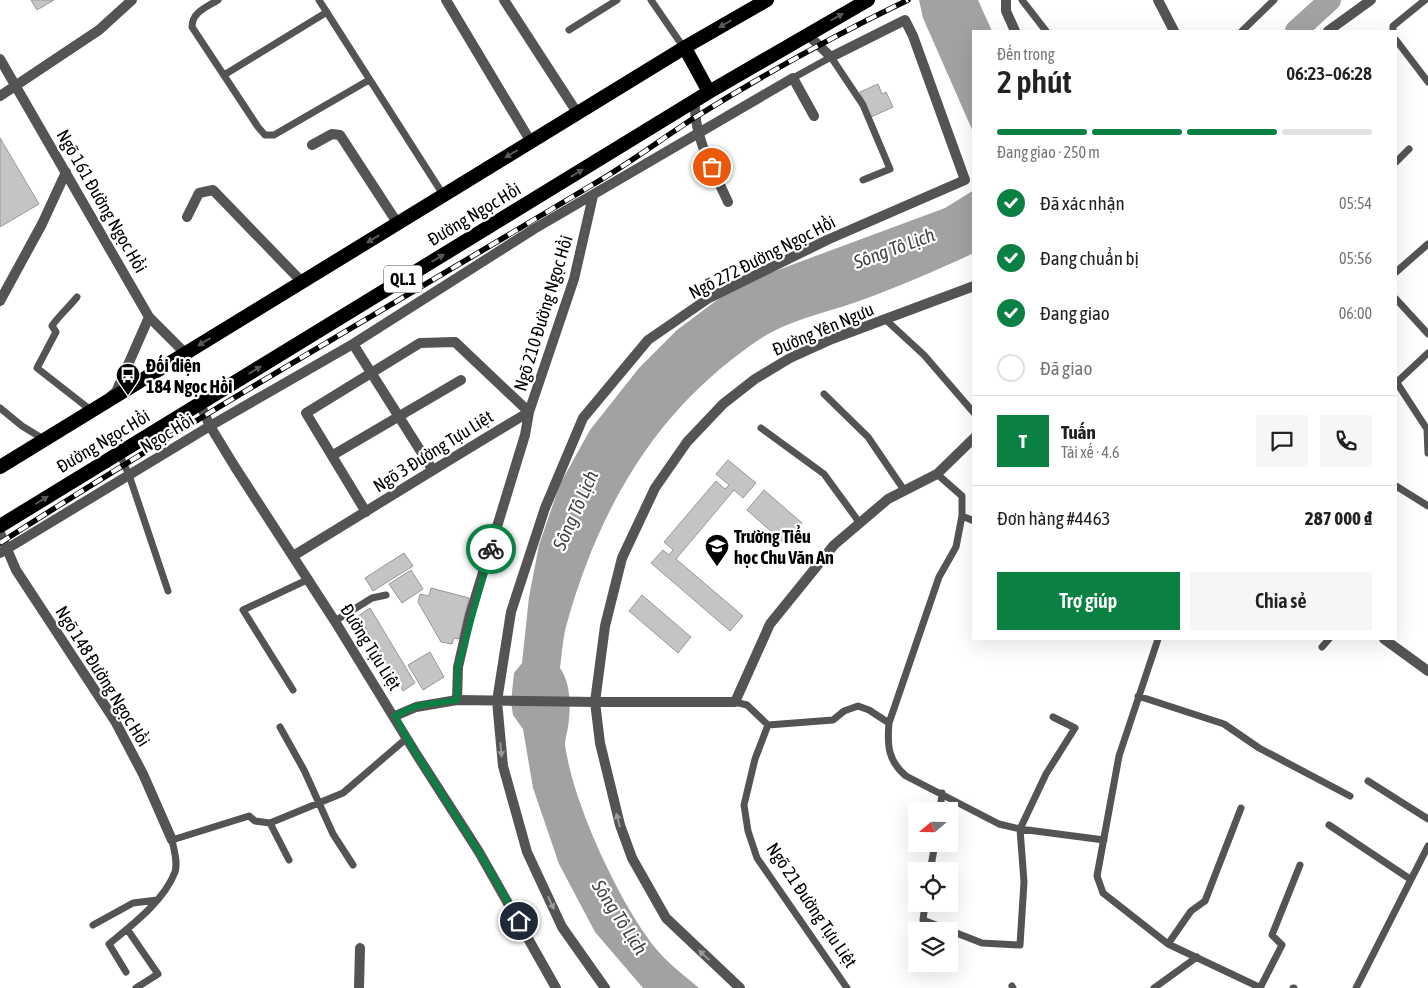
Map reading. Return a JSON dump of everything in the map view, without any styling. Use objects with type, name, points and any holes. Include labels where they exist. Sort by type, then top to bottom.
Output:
[{"type":"highway","name":"Đường Ngọc Hồi","points":[[0,467],[685,48],[767,0]]},
{"type":"highway","name":"Đường Ngọc Hồi","points":[[0,526],[695,100],[868,0]]},
{"type":"highway","points":[[685,48],[709,92]]},
{"type":"street","points":[[0,96],[17,87],[99,30],[132,0]]},
{"type":"street","points":[[446,0],[531,142]]},
{"type":"street","points":[[504,0],[578,114]]},
{"type":"street","points":[[1006,0],[1006,11],[1015,30]]},
{"type":"street","points":[[1158,0],[1173,30]]},
{"type":"street","points":[[1329,30],[1371,0]]},
{"type":"street","name":"Ngõ 272 Đường Ngọc Hồi","points":[[497,701],[510,612],[545,508],[584,418],[648,340],[709,298],[827,240],[966,180],[913,36],[905,20],[831,58]]},
{"type":"street","points":[[807,34],[831,58]]},
{"type":"street","name":"Ngõ 161 Đường Ngọc Hồi","points":[[0,59],[149,316],[185,353]]},
{"type":"street","points":[[793,78],[814,116]]},
{"type":"street","name":"Ngọc Hồi","points":[[3,551],[210,426],[353,344],[534,229],[793,78]]},
{"type":"street","points":[[695,100],[694,118],[697,133],[728,202]]},
{"type":"street","points":[[312,145],[332,134],[340,135],[398,224]]},
{"type":"street","points":[[0,301],[42,224],[66,172]]},
{"type":"street","points":[[187,217],[199,193],[212,190],[302,282]]},
{"type":"street","name":"Ngõ 210 Đường Ngọc Hồi","points":[[457,700],[458,667],[470,615],[526,435],[529,412],[574,279],[593,196]]},
{"type":"street","name":"Đường Yên Ngưu","points":[[740,988],[666,918],[632,858],[620,825],[605,768],[595,702],[605,626],[622,558],[655,488],[687,442],[723,404],[776,366],[832,340],[972,288]]},
{"type":"street","points":[[96,408],[116,392],[149,316]]},
{"type":"street","name":"Ngõ 3 Đường Tựu Liệt","points":[[293,556],[432,469],[529,412],[455,342],[420,343],[372,374]]},
{"type":"street","points":[[353,344],[432,469]]},
{"type":"street","points":[[366,512],[306,412],[372,374]]},
{"type":"street","points":[[333,455],[461,380]]},
{"type":"street","name":"Đường Tựu Liệt","points":[[200,404],[210,426],[395,716],[479,852],[556,988]]},
{"type":"street","points":[[395,716],[416,706],[457,700],[735,702],[770,624],[834,545],[888,499],[937,474],[972,440]]},
{"type":"street","name":"Ngõ 148 Đường Ngọc Hồi","points":[[0,532],[3,551],[115,721],[143,774],[172,840]]},
{"type":"street","points":[[1385,640],[1428,672]]},
{"type":"street","points":[[497,701],[503,766],[527,852],[562,927],[605,988]]},
{"type":"street","points":[[359,988],[360,948]]},
{"type":"lane","points":[[218,0],[196,15],[192,21],[192,27],[258,127],[265,134],[274,135],[369,80]]},
{"type":"lane","points":[[319,0],[444,196]]},
{"type":"lane","points":[[569,30],[617,0]]},
{"type":"lane","points":[[651,0],[685,48]]},
{"type":"lane","points":[[1022,0],[1045,30]]},
{"type":"lane","points":[[1243,30],[1274,0]]},
{"type":"lane","points":[[1392,30],[1425,0]]},
{"type":"lane","points":[[224,75],[327,12]]},
{"type":"lane","points":[[1397,41],[1428,82]]},
{"type":"lane","points":[[793,78],[831,58],[863,105],[890,168],[863,180]]},
{"type":"lane","points":[[1397,161],[1409,150]]},
{"type":"lane","points":[[1397,271],[1428,244]]},
{"type":"lane","points":[[77,297],[61,317],[54,322],[52,326],[56,332],[37,368],[96,408]]},
{"type":"lane","points":[[1397,300],[1428,334]]},
{"type":"lane","points":[[886,320],[924,355],[972,412]]},
{"type":"lane","points":[[1428,353],[1397,383],[1427,429],[1428,453]]},
{"type":"lane","points":[[824,394],[868,437],[904,490]]},
{"type":"lane","points":[[0,408],[22,426],[45,440]]},
{"type":"lane","points":[[762,428],[824,474],[859,522]]},
{"type":"lane","points":[[118,453],[129,475],[168,591]]},
{"type":"lane","points":[[937,474],[962,496],[962,516],[956,547],[939,577],[889,723],[887,746],[895,767],[906,776],[999,824],[1020,829],[1104,840]]},
{"type":"lane","points":[[1397,487],[1428,506]]},
{"type":"lane","points":[[962,516],[972,521]]},
{"type":"lane","points":[[293,690],[243,610],[308,580]]},
{"type":"lane","points":[[335,621],[372,598],[386,595]]},
{"type":"lane","points":[[1158,640],[1119,756],[1097,876],[1103,893],[1168,944],[1260,988],[1282,945],[1272,935],[1300,866]]},
{"type":"lane","points":[[1322,647],[1328,640]]},
{"type":"lane","points":[[1138,696],[1224,724],[1259,748],[1350,796]]},
{"type":"lane","points":[[735,702],[747,705],[768,725],[833,720],[844,711],[858,706],[870,710],[889,723]]},
{"type":"lane","points":[[924,912],[923,920],[982,943],[1020,945],[1024,882],[1020,829],[1046,774],[1074,728],[1053,717]]},
{"type":"lane","name":"Ngõ 21 Đường Tựu Liệt","points":[[768,725],[756,759],[744,805],[748,831],[757,858],[847,988]]},
{"type":"lane","points":[[280,728],[304,770],[333,834],[353,865]]},
{"type":"lane","points":[[126,972],[109,944],[157,900],[175,871],[176,861],[172,840],[249,816],[255,821],[270,823],[319,804],[343,793],[407,738]]},
{"type":"lane","points":[[1368,781],[1428,819]]},
{"type":"lane","points":[[941,802],[942,793]]},
{"type":"lane","points":[[1168,944],[1191,911],[1205,901],[1241,808]]},
{"type":"lane","points":[[270,823],[289,860]]},
{"type":"lane","points":[[1329,825],[1410,879]]},
{"type":"lane","points":[[1356,988],[1428,846]]},
{"type":"lane","points":[[93,925],[133,903],[157,900]]},
{"type":"lane","points":[[127,929],[158,974],[136,988]]},
{"type":"lane","points":[[1154,988],[1197,957]]},
{"type":"water","points":[[919,0],[978,0],[992,30],[972,30],[972,129],[923,18]]},
{"type":"water","points":[[972,191],[972,254],[876,295],[773,331],[736,356],[700,387],[649,446],[628,478],[593,548],[567,623],[560,668],[568,688],[570,704],[565,745],[569,768],[597,845],[634,918],[658,951],[699,988],[643,988],[595,932],[559,864],[533,788],[523,729],[513,715],[511,702],[514,673],[522,663],[529,597],[539,545],[560,484],[590,430],[639,368],[677,330],[721,297],[759,277],[945,208]]},
{"type":"building","points":[[31,0],[54,0],[37,10]]},
{"type":"building","points":[[878,84],[882,94],[886,92],[893,107],[871,117],[860,92]]},
{"type":"building","points":[[0,138],[39,204],[0,227]]},
{"type":"building","points":[[728,460],[756,483],[743,498],[734,490],[676,559],[743,616],[730,631],[651,563],[663,550],[669,555],[673,550],[664,542],[716,481],[725,489],[729,485],[716,474]]},
{"type":"building","points":[[764,490],[802,523],[784,543],[747,510]]},
{"type":"building","points":[[404,553],[413,566],[373,591],[365,578]]},
{"type":"building","points":[[411,570],[423,589],[402,603],[389,584]]},
{"type":"building","points":[[431,588],[469,598],[459,639],[454,638],[452,644],[441,642],[418,602],[420,594],[429,596]]},
{"type":"building","points":[[642,595],[691,637],[678,653],[629,611]]},
{"type":"building","points":[[370,608],[415,683],[403,691],[358,616]]},
{"type":"building","points":[[430,652],[444,677],[423,690],[408,665]]},
{"type":"waterway","name":"Sông Tô Lịch","points":[[1297,30],[1330,0]]},
{"type":"railway","points":[[0,543],[220,406],[605,177],[720,102],[826,41],[908,0]]},
{"type":"way so far","points":[[491,549],[526,435],[529,412],[574,279],[593,196],[697,133],[712,167]]},
{"type":"place","name":"Đối diện 184 Ngọc Hồi","points":[[128,396]]},
{"type":"place","name":"Trường Tiểu học Chu Văn An","points":[[717,567]]},
{"type":"route","points":[[491,549],[470,615],[458,667],[457,700],[416,706],[395,716],[415,752],[479,852],[519,921]]}]
